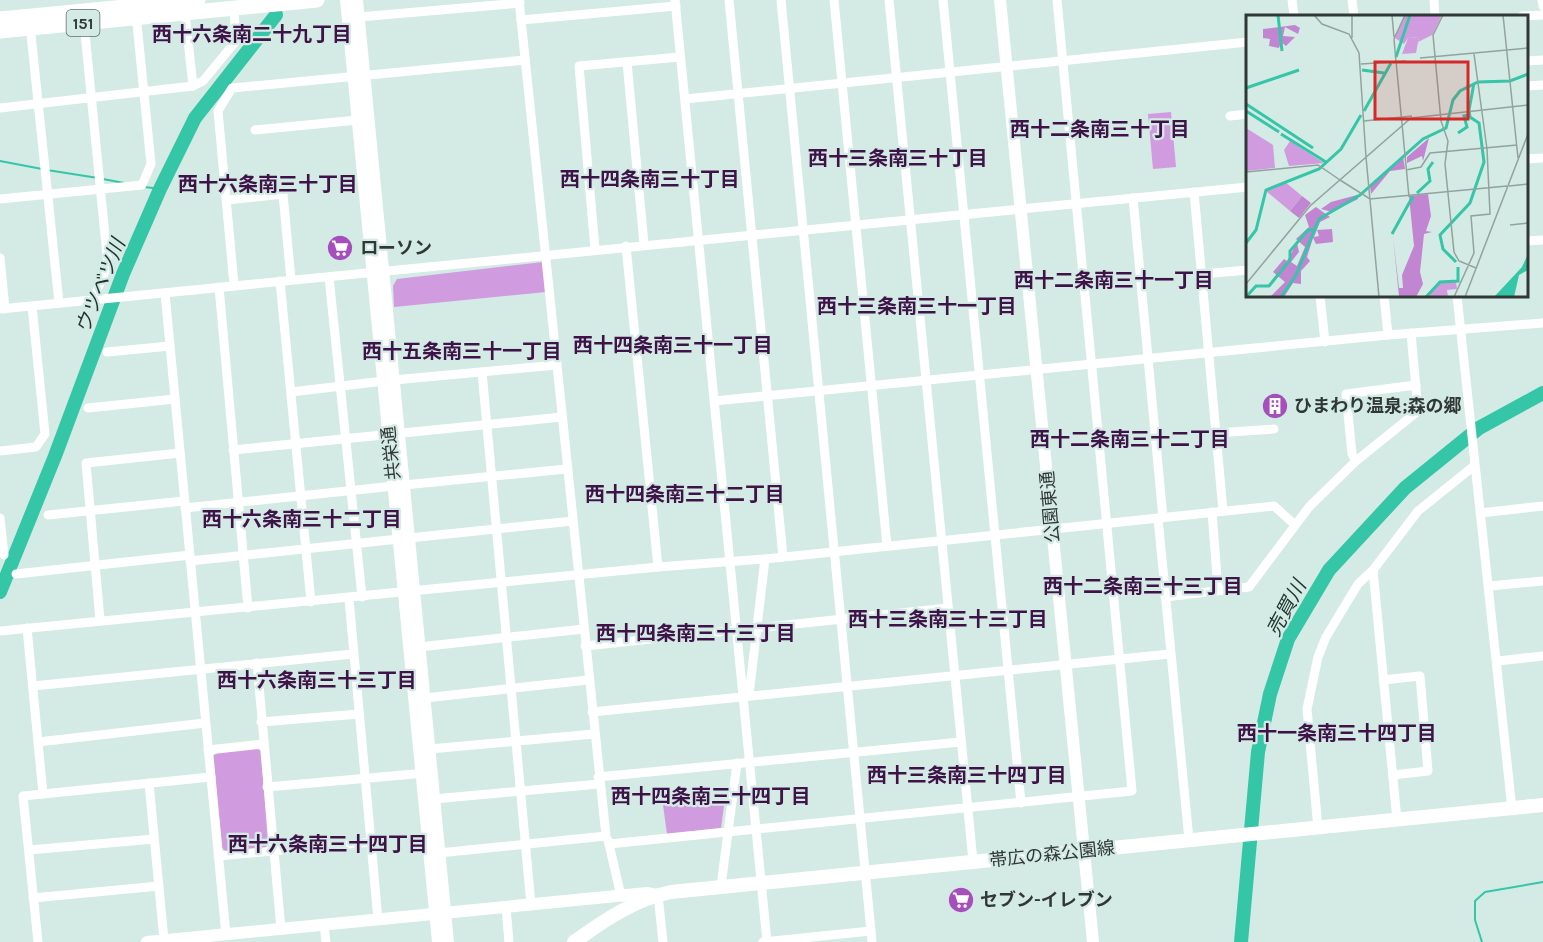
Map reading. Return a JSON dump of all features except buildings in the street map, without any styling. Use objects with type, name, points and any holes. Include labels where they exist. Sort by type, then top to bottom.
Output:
[{"type":"main road","name":"151","points":[[0,19],[84,23],[198,0]]},
{"type":"main road","name":"151","points":[[0,31],[30,22],[136,12],[185,13],[317,0]]},
{"type":"main road","name":"帯広の森公園線","points":[[574,942],[614,915],[658,895],[721,886],[1540,806]]},
{"type":"street","name":"共栄通","points":[[346,0],[359,76],[440,914],[448,942]]},
{"type":"street","name":"共栄通","points":[[357,0],[359,17],[358,120],[378,273]]},
{"type":"street","points":[[729,0],[783,557]]},
{"type":"street","points":[[782,0],[873,942]]},
{"type":"street","points":[[834,0],[887,546]]},
{"type":"street","points":[[889,0],[973,861]]},
{"type":"street","points":[[943,0],[1022,803]]},
{"type":"street","name":"公園東通","points":[[1000,0],[1093,942]]},
{"type":"street","points":[[439,854],[525,844],[755,830],[1132,791],[1057,0]]},
{"type":"street","points":[[1292,0],[1294,15]]},
{"type":"street","points":[[1352,0],[1354,15]]},
{"type":"street","points":[[1434,0],[1435,15]]},
{"type":"street","points":[[1542,0],[1543,6]]},
{"type":"street","points":[[359,17],[520,1],[598,780],[608,840],[621,896]]},
{"type":"street","points":[[521,20],[676,3],[697,240],[735,630],[745,695],[755,830],[767,942]]},
{"type":"street","points":[[0,108],[193,86],[203,81],[236,41],[234,9]]},
{"type":"street","points":[[0,199],[142,185],[151,164],[136,12]]},
{"type":"street","points":[[185,13],[193,86]]},
{"type":"street","points":[[1528,16],[1543,15]]},
{"type":"street","points":[[30,22],[59,303]]},
{"type":"street","points":[[84,23],[108,266],[97,299]]},
{"type":"street","points":[[684,99],[1246,42]]},
{"type":"street","points":[[595,249],[579,66],[680,57]]},
{"type":"street","points":[[234,285],[218,111],[232,88],[525,60]]},
{"type":"street","points":[[1528,61],[1543,60]]},
{"type":"street","points":[[627,62],[644,244]]},
{"type":"street","points":[[1528,86],[1543,85]]},
{"type":"street","points":[[1230,116],[1246,114]]},
{"type":"street","points":[[255,130],[358,120]]},
{"type":"street","points":[[1528,159],[1543,158]]},
{"type":"street","points":[[0,258],[3,309],[234,285],[378,273],[547,253],[1246,187]]},
{"type":"street","points":[[1194,192],[1223,511]]},
{"type":"street","points":[[227,200],[283,194],[291,280]]},
{"type":"street","points":[[1133,198],[1161,518],[1165,597],[1189,840]]},
{"type":"street","points":[[1528,241],[1543,240]]},
{"type":"street","points":[[626,246],[658,567]]},
{"type":"street","points":[[1202,274],[1246,270]]},
{"type":"street","points":[[329,277],[362,597]]},
{"type":"street","points":[[280,281],[311,602]]},
{"type":"street","points":[[219,287],[248,608]]},
{"type":"street","points":[[165,293],[226,935]]},
{"type":"street","points":[[1320,297],[1325,342]]},
{"type":"street","points":[[1384,297],[1388,335]]},
{"type":"street","points":[[1457,297],[1468,413],[1490,586],[1512,808]]},
{"type":"street","points":[[0,451],[36,447],[43,442],[45,434],[32,306]]},
{"type":"street","points":[[714,401],[872,387],[1148,357],[1411,333],[1543,324]]},
{"type":"street","points":[[1165,597],[1249,587],[1294,524],[1356,461],[1418,411],[1411,333]]},
{"type":"street","points":[[107,352],[170,346]]},
{"type":"street","points":[[291,392],[389,380],[557,365]]},
{"type":"street","points":[[482,372],[531,905]]},
{"type":"street","points":[[1356,461],[1352,454],[1346,394],[1416,385]]},
{"type":"street","points":[[88,408],[175,399]]},
{"type":"street","points":[[233,450],[562,417]]},
{"type":"street","points":[[1216,433],[1274,429]]},
{"type":"street","points":[[100,620],[86,463],[180,453]]},
{"type":"street","points":[[1318,828],[1306,709],[1318,657],[1326,637],[1358,584],[1373,570],[1418,511],[1474,464]]},
{"type":"street","points":[[48,515],[238,503],[567,469]]},
{"type":"street","points":[[0,631],[578,574],[765,559],[1274,506],[1294,524]]},
{"type":"street","points":[[1480,513],[1543,506]]},
{"type":"street","points":[[1212,512],[1218,591]]},
{"type":"street","points":[[0,518],[4,555]]},
{"type":"street","points":[[16,574],[95,565],[190,558],[243,557],[573,521]]},
{"type":"street","points":[[745,695],[757,628],[765,559]]},
{"type":"street","points":[[1373,570],[1397,820]]},
{"type":"street","points":[[1490,586],[1543,581]]},
{"type":"street","name":"共栄通","points":[[410,592],[425,698],[430,749],[427,772],[434,799],[439,854],[438,942]]},
{"type":"street","points":[[349,598],[378,920]]},
{"type":"street","points":[[585,646],[948,608]]},
{"type":"street","points":[[27,628],[43,794]]},
{"type":"street","points":[[419,647],[584,629]]},
{"type":"street","points":[[33,686],[353,654]]},
{"type":"street","points":[[592,712],[1170,654]]},
{"type":"street","points":[[1498,661],[1543,656]]},
{"type":"street","points":[[257,663],[281,929]]},
{"type":"street","points":[[1383,680],[1420,676],[1428,771],[1393,775]]},
{"type":"street","points":[[425,698],[588,680]]},
{"type":"street","points":[[261,722],[359,714]]},
{"type":"street","points":[[38,742],[206,723]]},
{"type":"street","points":[[430,749],[594,734]]},
{"type":"street","points":[[434,799],[520,791],[749,761],[961,742]]},
{"type":"street","points":[[208,750],[263,744]]},
{"type":"street","points":[[721,886],[737,763]]},
{"type":"street","points":[[267,787],[427,772]]},
{"type":"street","points":[[38,942],[23,796],[211,777]]},
{"type":"street","points":[[149,783],[164,940]]},
{"type":"street","points":[[28,850],[154,839]]},
{"type":"street","points":[[218,856],[371,842]]},
{"type":"street","points":[[33,898],[159,886]]},
{"type":"street","points":[[147,942],[621,896],[658,895],[663,942]]},
{"type":"street","points":[[506,907],[510,942]]},
{"type":"street","points":[[324,925],[326,942]]},
{"type":"street","points":[[762,942],[871,931]]},
{"type":"shaded area","points":[[1171,112],[1176,167],[1153,169],[1148,114]]},
{"type":"shaded area","points":[[543,262],[546,292],[394,307],[393,286],[397,279]]},
{"type":"shaded area","points":[[256,748],[261,751],[268,844],[265,848],[228,853],[222,848],[213,756],[217,753]]},
{"type":"shaded area","points":[[725,799],[721,828],[667,834],[663,805]]},
{"type":"waterway","name":"ウツベツ川","points":[[0,592],[55,456],[123,274],[160,189],[195,118],[276,15]]},
{"type":"waterway","points":[[0,161],[42,169]]},
{"type":"waterway","points":[[47,170],[98,178]]},
{"type":"waterway","points":[[103,179],[124,183]]},
{"type":"waterway","points":[[145,187],[160,189]]},
{"type":"waterway","name":"売買川","points":[[1241,942],[1258,752],[1270,694],[1288,639],[1329,570],[1405,488],[1479,428],[1543,393]]},
{"type":"waterway","points":[[1482,942],[1475,920],[1475,901],[1485,892],[1543,882]]},
{"type":"place","name":"ローソン","points":[[340,248]]},
{"type":"place","name":"ひまわり温泉;森の郷","points":[[1275,406]]},
{"type":"place","name":"セブン-イレブン","points":[[961,900]]},
{"type":"district","name":"西十六条南二十九丁目","points":[[252,34]]},
{"type":"district","name":"西十二条南三十丁目","points":[[1100,129]]},
{"type":"district","name":"西十三条南三十丁目","points":[[898,158]]},
{"type":"district","name":"西十四条南三十丁目","points":[[650,179]]},
{"type":"district","name":"西十六条南三十丁目","points":[[268,184]]},
{"type":"district","name":"西十二条南三十一丁目","points":[[1114,280]]},
{"type":"district","name":"西十三条南三十一丁目","points":[[917,306]]},
{"type":"district","name":"西十四条南三十一丁目","points":[[673,345]]},
{"type":"district","name":"西十五条南三十一丁目","points":[[462,351]]},
{"type":"district","name":"西十二条南三十二丁目","points":[[1130,439]]},
{"type":"district","name":"西十四条南三十二丁目","points":[[685,494]]},
{"type":"district","name":"西十六条南三十二丁目","points":[[302,519]]},
{"type":"district","name":"西十二条南三十三丁目","points":[[1143,586]]},
{"type":"district","name":"西十三条南三十三丁目","points":[[948,619]]},
{"type":"district","name":"西十四条南三十三丁目","points":[[696,633]]},
{"type":"district","name":"西十六条南三十三丁目","points":[[317,680]]},
{"type":"district","name":"西十一条南三十四丁目","points":[[1337,733]]},
{"type":"district","name":"西十三条南三十四丁目","points":[[967,775]]},
{"type":"district","name":"西十四条南三十四丁目","points":[[711,796]]},
{"type":"district","name":"西十六条南三十四丁目","points":[[328,844]]}]
